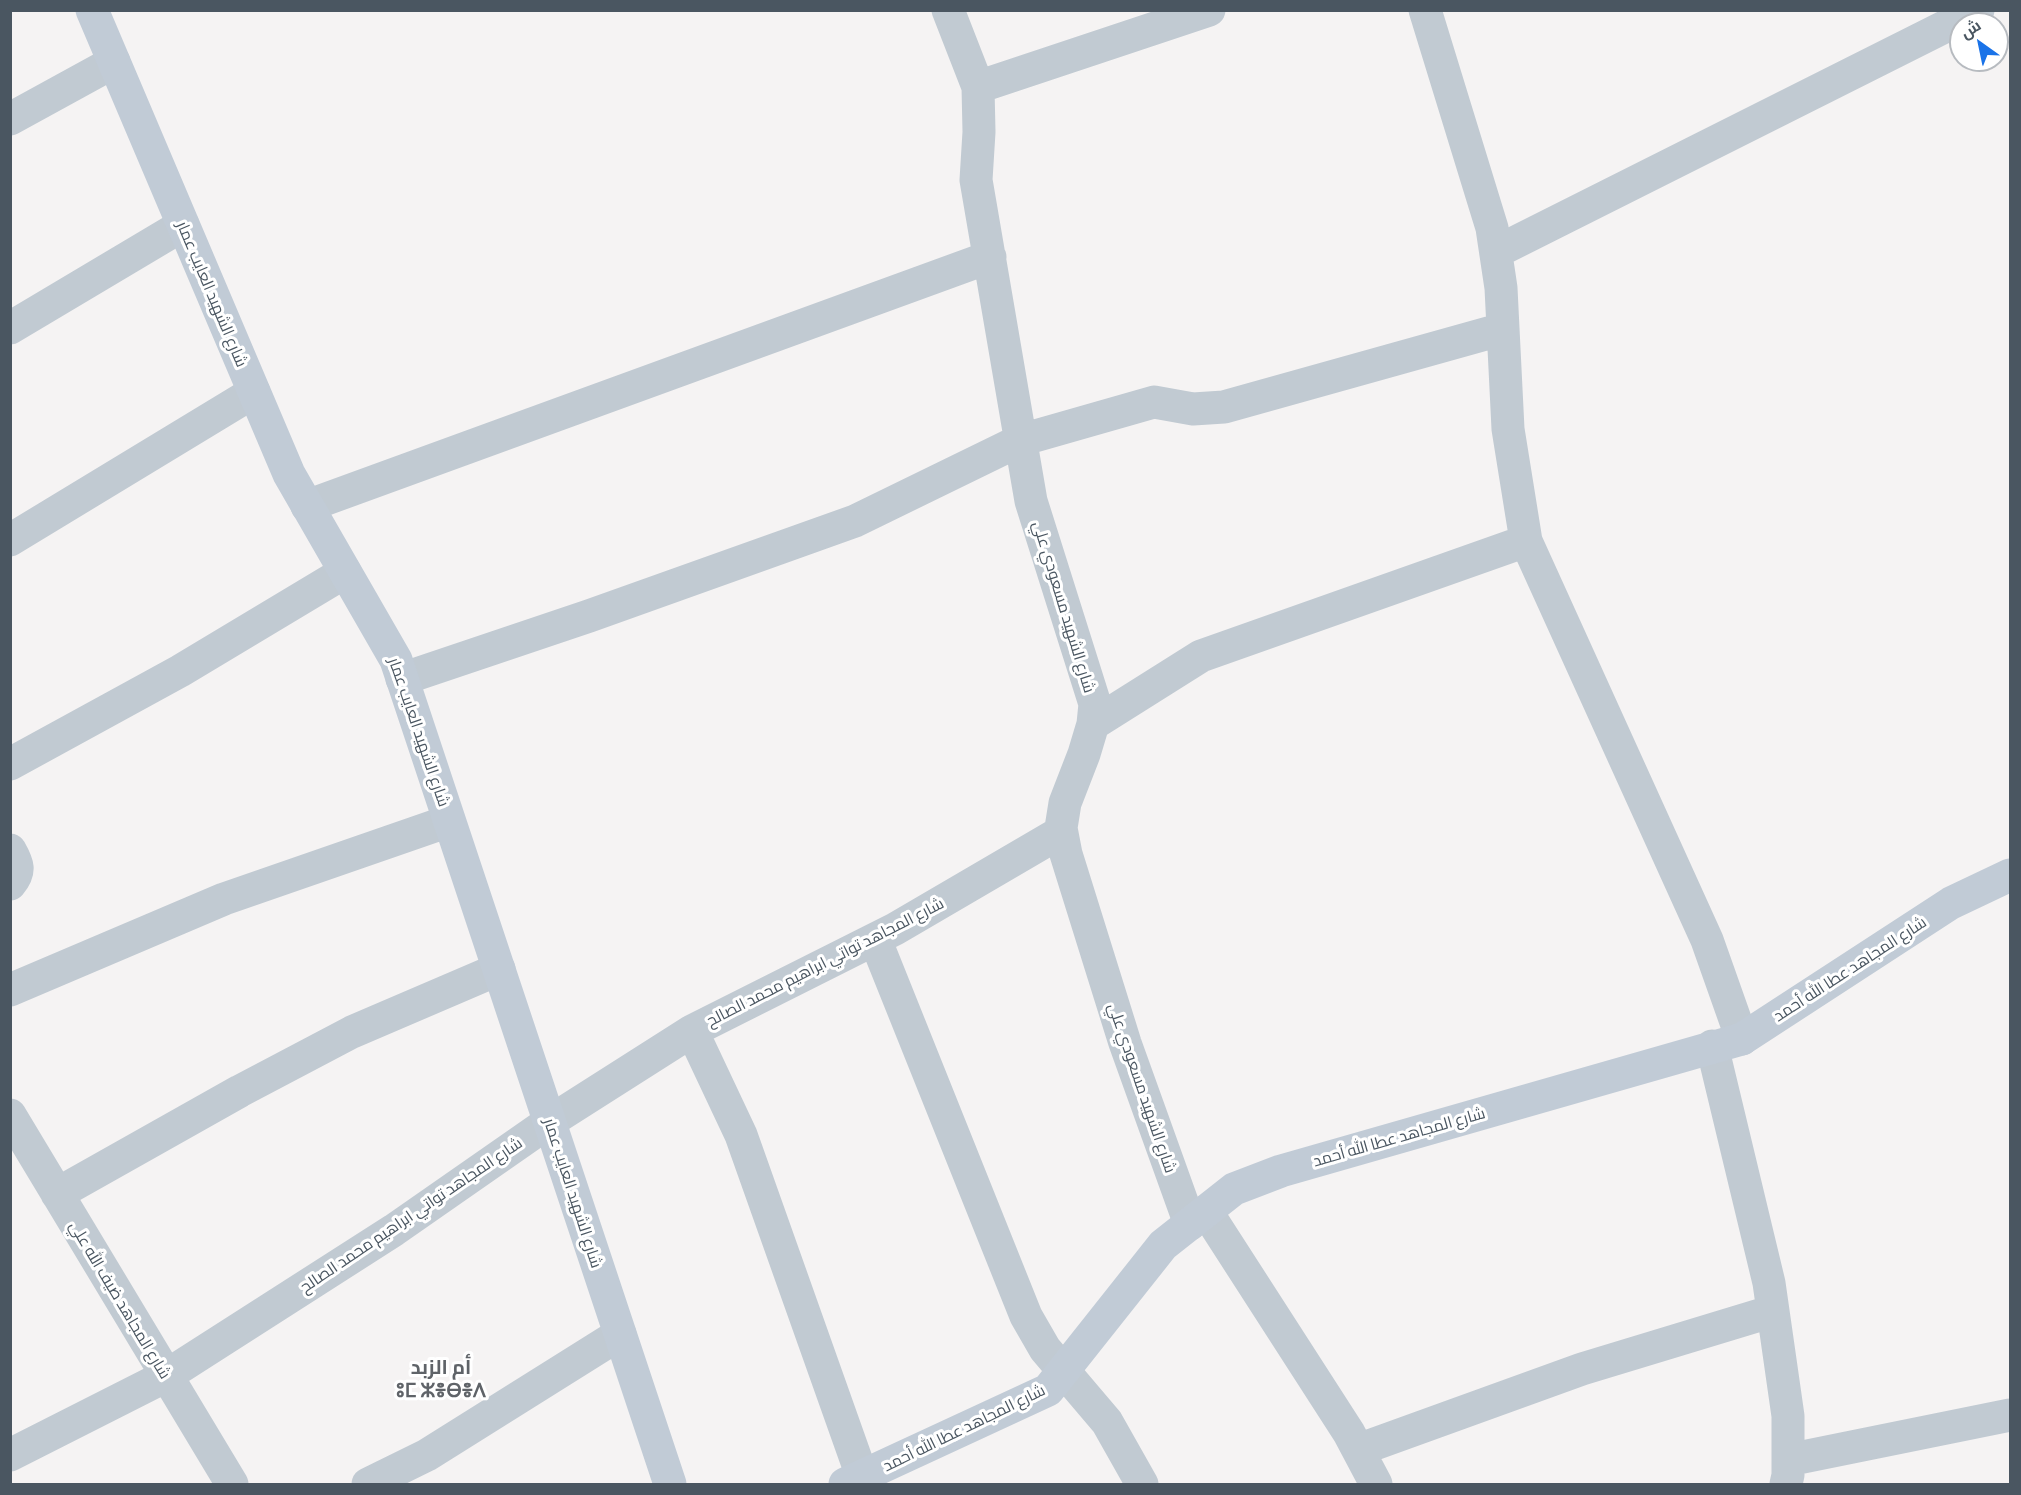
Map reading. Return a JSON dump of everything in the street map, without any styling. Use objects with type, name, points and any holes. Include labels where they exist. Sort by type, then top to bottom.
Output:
[{"type":"street","name":"شارع الشهيد العايب عمار","points":[[92,10],[289,474],[396,660],[670,1485]]},
{"type":"street","name":"شارع الشهيد مسعودي علي","points":[[948,10],[978,87],[979,132],[976,180],[1031,501],[1095,704],[1093,724],[1084,754],[1065,802],[1061,832],[1066,854],[1125,1043],[1198,1218],[1349,1433],[1376,1485]]},
{"type":"street","points":[[1425,10],[1492,228],[1501,288],[1508,429],[1526,541],[1707,940],[1769,1283],[1788,1416],[1787,1472],[2010,1415]]},
{"type":"street","points":[[1496,252],[1978,10]]},
{"type":"street","points":[[978,87],[1193,13]]},
{"type":"street","points":[[10,119],[114,62]]},
{"type":"street","points":[[10,328],[183,225]]},
{"type":"street","points":[[307,506],[990,257]]},
{"type":"street","points":[[402,679],[589,616],[855,521],[1021,440],[1154,402],[1193,409],[1224,407],[1503,328]]},
{"type":"street","points":[[10,540],[254,392]]},
{"type":"street","points":[[1093,724],[1201,656],[1526,541]]},
{"type":"street","points":[[10,764],[180,671],[345,572]]},
{"type":"street","points":[[10,990],[224,899],[449,821]]},
{"type":"street","name":"شارع المجاهد تواتي ابراهيم محمد الصالح","points":[[10,1455],[165,1376],[394,1230],[549,1122],[692,1031],[896,929],[1061,832]]},
{"type":"street","points":[[10,850],[19,866],[17,876],[10,884]]},
{"type":"street","name":"شارع المجاهد عطا الله أحمد","points":[[854,1480],[1048,1390],[1163,1245],[1234,1189],[1281,1171],[1727,1042],[1951,903],[2010,874]]},
{"type":"street","points":[[875,939],[1026,1316],[1045,1350],[1107,1422],[1143,1485]]},
{"type":"street","points":[[57,1194],[240,1091],[352,1032],[499,969]]},
{"type":"street","points":[[692,1031],[741,1135],[854,1480]]},
{"type":"street","name":"شارع المجاهد ضيف الله علي","points":[[10,1115],[232,1485]]},
{"type":"street","points":[[1358,1450],[1582,1369],[1773,1311]]},
{"type":"street","points":[[368,1485],[427,1455],[620,1334]]},
{"type":"district","name":"أم الزبد ⵓⵎ ⵣⴻⴱⴻⴷ","points":[[441,1378]]}]
